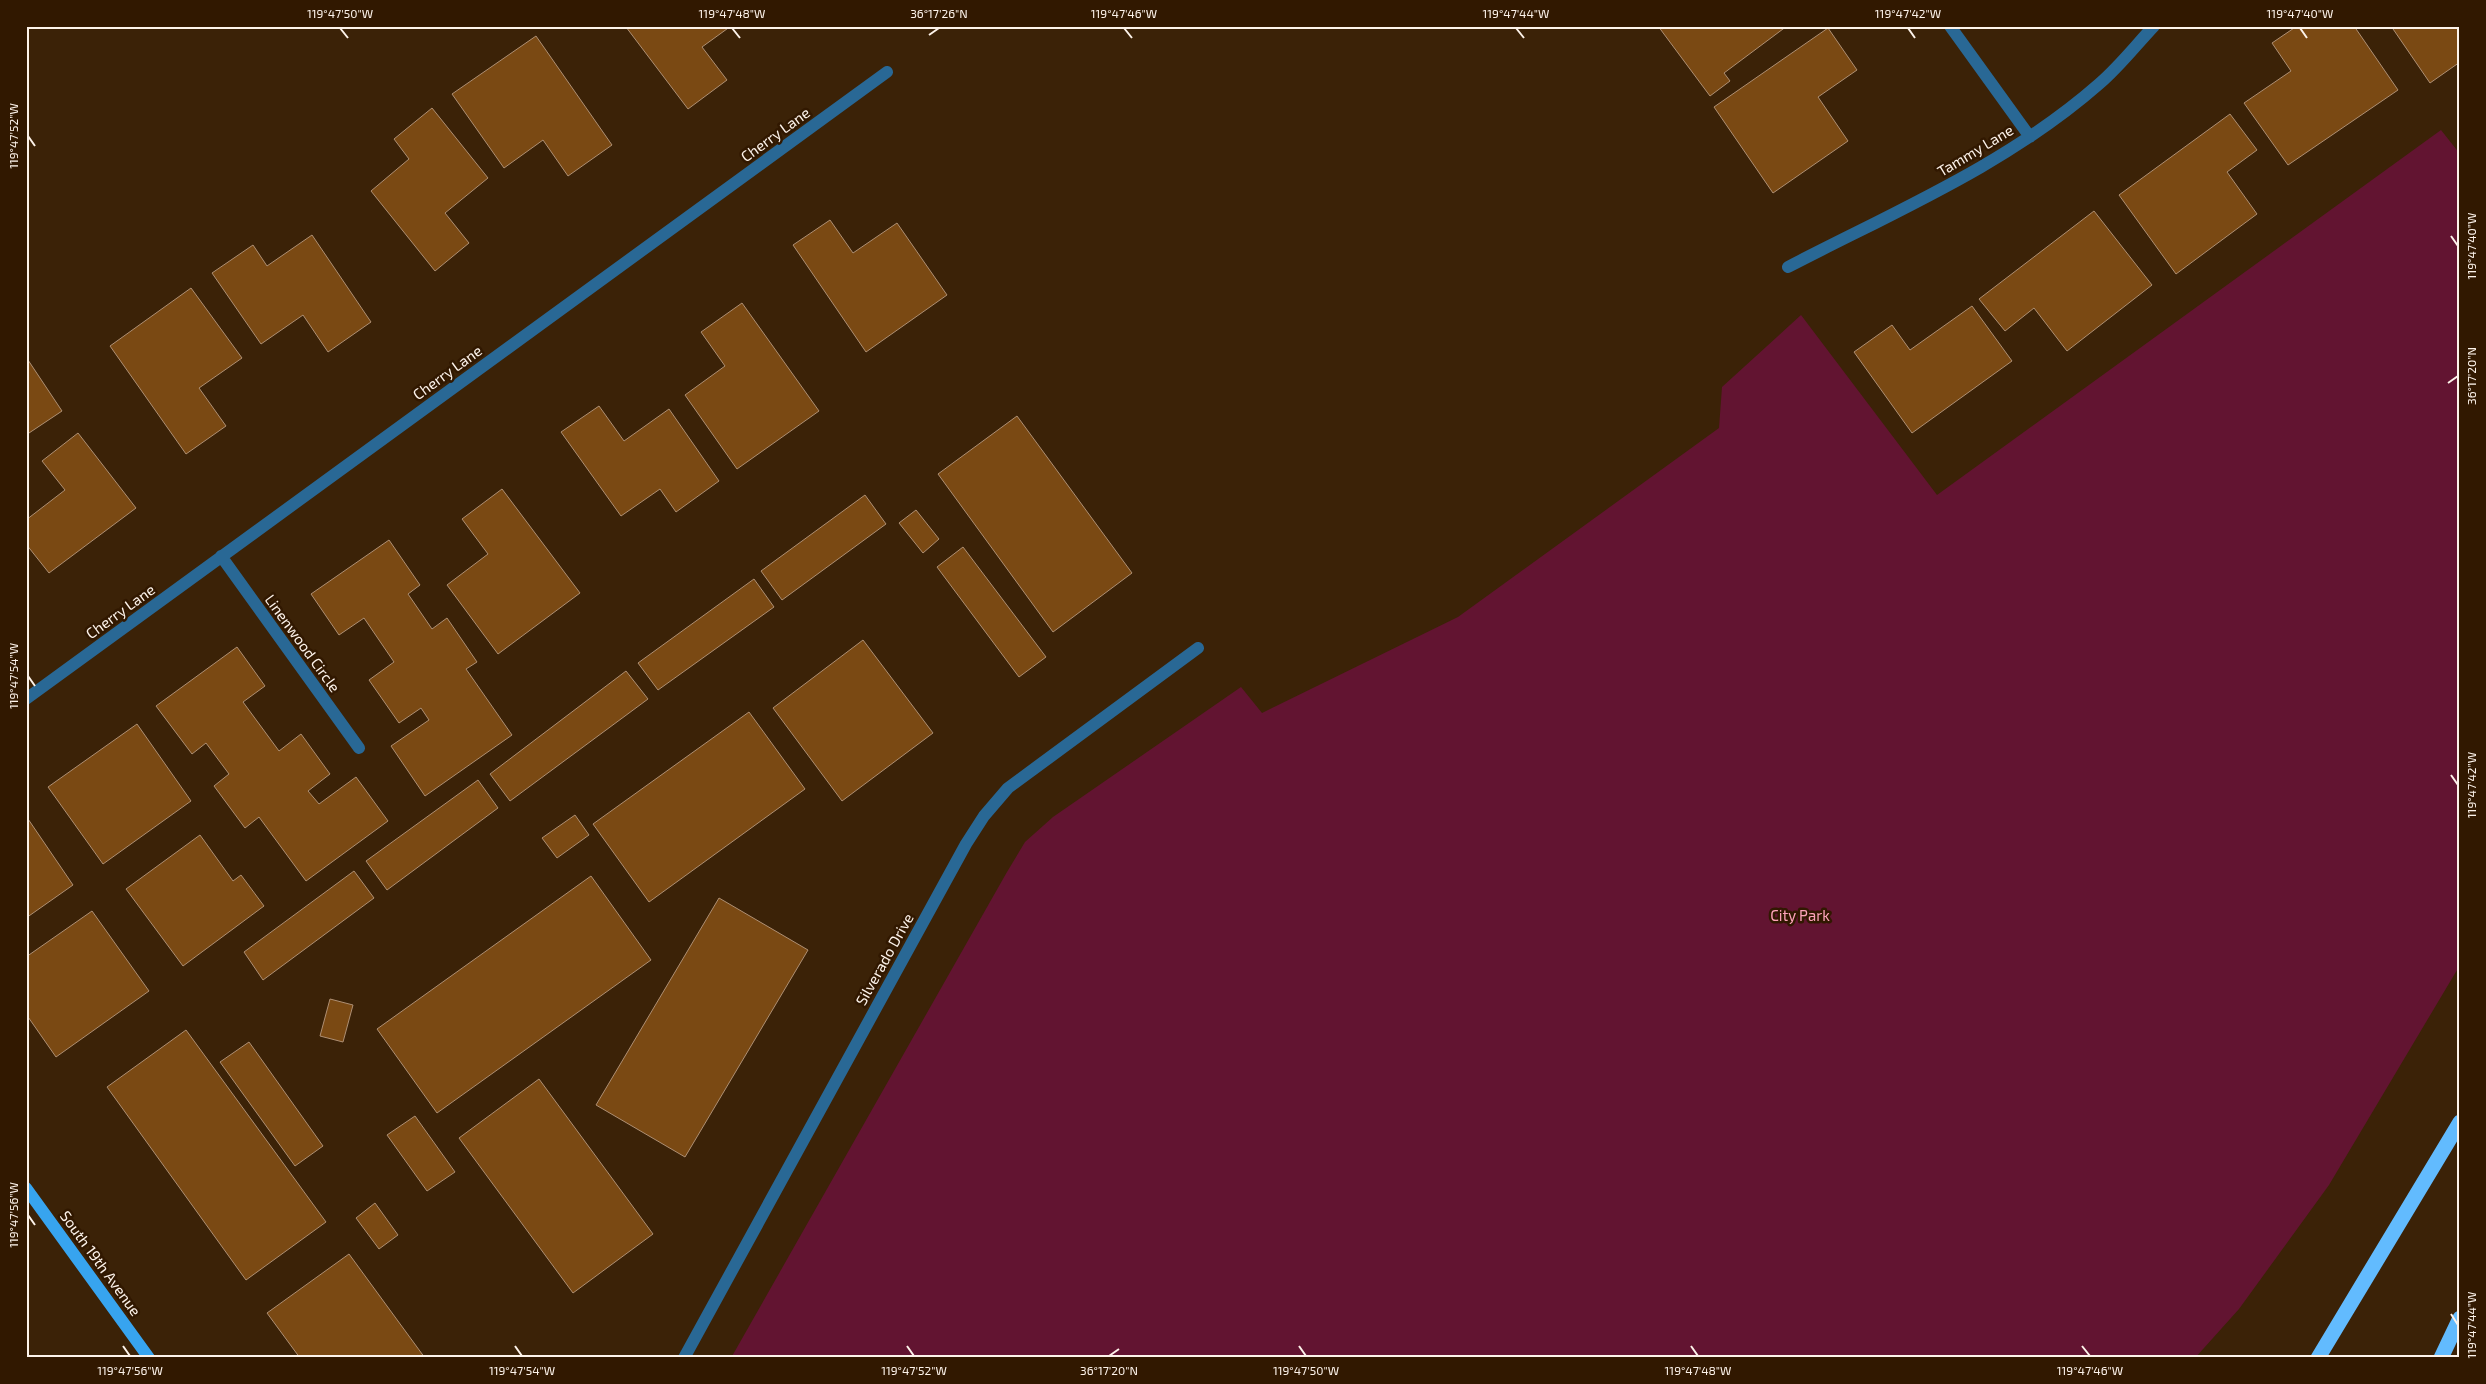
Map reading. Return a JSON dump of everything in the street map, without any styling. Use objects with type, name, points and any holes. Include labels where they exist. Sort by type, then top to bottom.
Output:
[{"type":"highway","points":[[2318,1358],[2460,1122]]},
{"type":"highway","points":[[2441,1358],[2460,1318]]},
{"type":"main road","name":"South 19th Avenue","points":[[26,1188],[150,1358]]},
{"type":"street","points":[[1950,26],[2030,136]]},
{"type":"street","name":"Tammy Lane","points":[[1788,268],[1969,175],[2030,136],[2099,84],[2154,26]]},
{"type":"street","name":"Cherry Lane","points":[[26,699],[887,72]]},
{"type":"street","name":"Linenwood Circle","points":[[221,556],[360,748]]},
{"type":"street","name":"Silverado Drive","points":[[684,1358],[966,844],[984,816],[1008,788],[1198,648]]},
{"type":"green space","name":"City Park","points":[[2441,130],[2460,154],[2460,965],[2329,1185],[2239,1309],[2195,1358],[731,1358],[1007,872],[1025,842],[1053,817],[1241,687],[1262,713],[1458,617],[1719,428],[1722,387],[1801,315],[1937,495]]},
{"type":"building","points":[[731,26],[702,47],[727,80],[688,109],[626,27]]},
{"type":"building","points":[[1658,26],[1787,26],[1724,73],[1730,81],[1710,96]]},
{"type":"building","points":[[2297,26],[2354,26],[2398,90],[2288,165],[2244,103],[2291,71],[2272,43]]},
{"type":"building","points":[[2391,26],[2460,26],[2460,62],[2430,83]]},
{"type":"building","points":[[1828,28],[1857,70],[1818,97],[1848,141],[1773,193],[1714,107]]},
{"type":"building","points":[[536,36],[612,145],[568,176],[543,140],[504,168],[452,94]]},
{"type":"building","points":[[432,108],[488,178],[445,213],[469,243],[435,271],[371,191],[409,159],[394,139]]},
{"type":"building","points":[[2230,114],[2257,150],[2227,172],[2257,214],[2176,274],[2119,195]]},
{"type":"building","points":[[2094,211],[2152,285],[2067,351],[2034,308],[2005,331],[1979,299]]},
{"type":"building","points":[[830,220],[853,253],[897,223],[947,295],[866,352],[793,245]]},
{"type":"building","points":[[312,235],[371,322],[328,352],[303,315],[261,344],[212,273],[253,245],[267,266]]},
{"type":"building","points":[[191,288],[242,358],[199,388],[226,426],[186,454],[110,346]]},
{"type":"building","points":[[742,303],[819,411],[737,469],[685,395],[725,366],[701,332]]},
{"type":"building","points":[[1972,306],[2012,361],[1912,433],[1854,352],[1892,325],[1910,350]]},
{"type":"building","points":[[26,357],[62,411],[26,435]]},
{"type":"building","points":[[599,406],[624,441],[669,409],[719,481],[676,512],[660,489],[621,516],[561,432]]},
{"type":"building","points":[[1017,416],[1132,573],[1053,632],[938,474]]},
{"type":"building","points":[[78,433],[136,508],[49,573],[26,544],[26,520],[65,490],[42,461]]},
{"type":"building","points":[[502,489],[580,593],[498,654],[447,585],[488,554],[462,519]]},
{"type":"building","points":[[865,495],[886,524],[782,600],[761,571]]},
{"type":"building","points":[[916,510],[939,539],[923,553],[899,523]]},
{"type":"building","points":[[389,540],[420,585],[408,594],[432,629],[447,618],[477,662],[466,669],[512,735],[425,796],[391,746],[429,720],[421,708],[399,723],[369,680],[394,662],[364,618],[339,635],[311,594]]},
{"type":"building","points":[[963,547],[1046,657],[1019,677],[937,567]]},
{"type":"building","points":[[754,579],[774,607],[658,690],[638,663]]},
{"type":"building","points":[[863,640],[933,733],[842,801],[773,708]]},
{"type":"building","points":[[237,647],[265,686],[243,702],[279,751],[301,734],[330,774],[308,791],[319,804],[356,777],[388,821],[306,881],[259,817],[245,828],[214,786],[229,774],[206,743],[192,754],[156,706]]},
{"type":"building","points":[[626,671],[648,699],[510,801],[490,774]]},
{"type":"building","points":[[749,712],[805,789],[649,902],[593,824]]},
{"type":"building","points":[[137,724],[191,801],[103,864],[48,787]]},
{"type":"building","points":[[478,780],[498,808],[387,890],[366,861]]},
{"type":"building","points":[[575,815],[589,835],[557,858],[542,838]]},
{"type":"building","points":[[26,816],[73,885],[26,918]]},
{"type":"building","points":[[200,835],[233,881],[241,875],[264,906],[183,966],[126,889]]},
{"type":"building","points":[[354,871],[374,898],[263,980],[244,952]]},
{"type":"building","points":[[591,876],[651,960],[437,1113],[377,1029]]},
{"type":"building","points":[[719,898],[808,950],[685,1157],[596,1105]]},
{"type":"building","points":[[92,911],[149,991],[56,1057],[26,1014],[26,957]]},
{"type":"building","points":[[330,999],[353,1005],[343,1042],[320,1036]]},
{"type":"building","points":[[186,1030],[326,1222],[246,1280],[107,1087]]},
{"type":"building","points":[[249,1042],[323,1146],[295,1166],[220,1062]]},
{"type":"building","points":[[539,1079],[653,1234],[573,1293],[459,1138]]},
{"type":"building","points":[[415,1116],[455,1172],[427,1191],[387,1135]]},
{"type":"building","points":[[375,1203],[398,1235],[379,1249],[356,1218]]},
{"type":"building","points":[[349,1254],[425,1358],[300,1358],[267,1313]]}]
